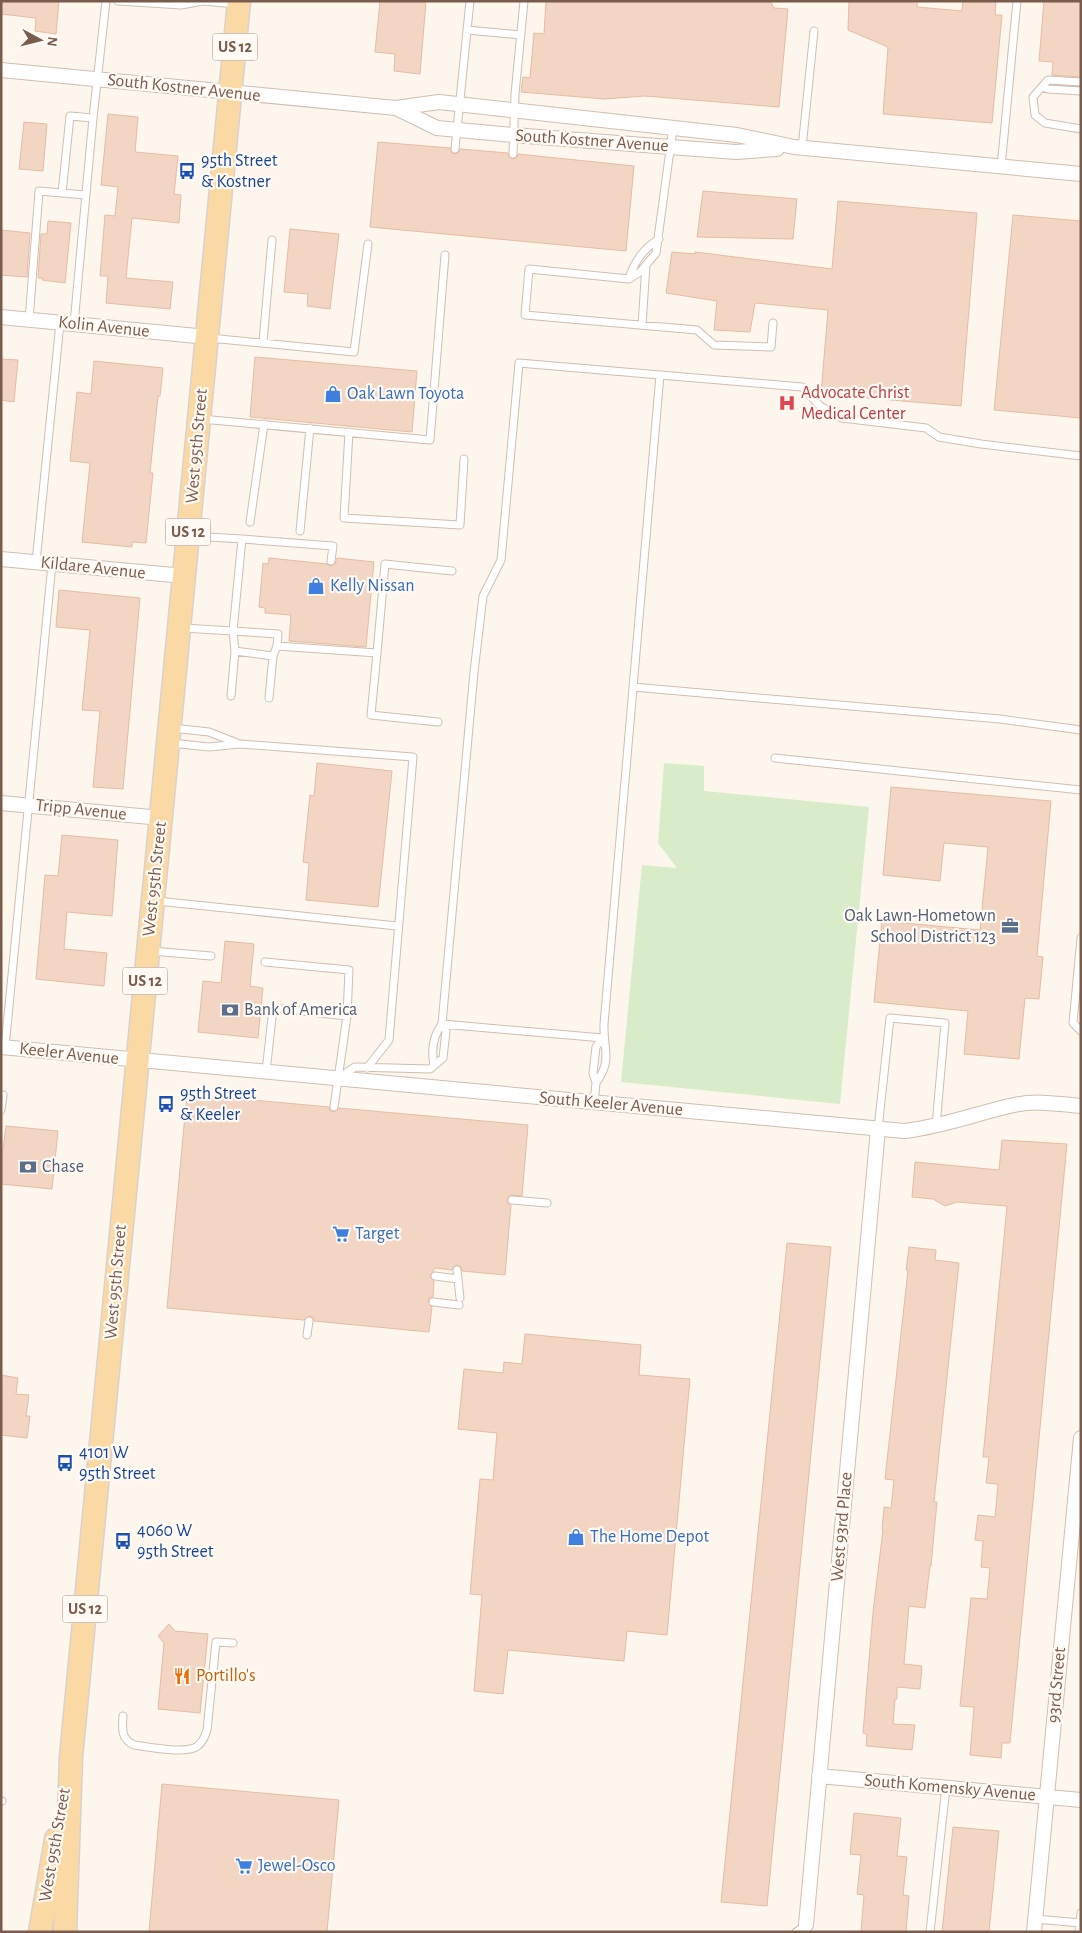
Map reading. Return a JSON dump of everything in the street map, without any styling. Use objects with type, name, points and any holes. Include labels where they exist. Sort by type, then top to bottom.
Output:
[{"type":"main road","name":"West 95th Street","points":[[65,1932],[71,1757],[239,3]]},
{"type":"main road","name":"West 95th Street","points":[[40,1932],[71,1757]]},
{"type":"street","name":"South Kostner Avenue","points":[[1,70],[396,108],[439,102],[737,135],[798,148],[1081,174]]},
{"type":"street","name":"South Kostner Avenue","points":[[396,108],[437,128],[457,130],[736,152],[798,148]]},
{"type":"street","name":"Kolin Avenue","points":[[1,318],[207,337]]},
{"type":"street","name":"Kildare Avenue","points":[[1,558],[184,576]]},
{"type":"street","name":"Tripp Avenue","points":[[1,802],[161,818]]},
{"type":"street","name":"Keeler Avenue","points":[[3,1047],[138,1060]]},
{"type":"street","name":"South Keeler Avenue","points":[[138,1060],[904,1131],[936,1126],[1016,1104],[1047,1103],[1081,1106]]},
{"type":"street","name":"West 93rd Place","points":[[801,1928],[819,1776],[878,1129]]},
{"type":"street","name":"93rd Street","points":[[1035,1925],[1047,1796],[1075,1570],[1081,1438]]},
{"type":"street","name":"South Komensky Avenue","points":[[819,1776],[1047,1796],[1079,1802]]},
{"type":"lane","points":[[74,324],[85,195],[106,1]]},
{"type":"lane","points":[[118,1],[181,5],[203,1],[239,3]]},
{"type":"lane","points":[[455,149],[470,1]]},
{"type":"lane","points":[[513,154],[514,110],[524,1]]},
{"type":"lane","points":[[1001,166],[1017,1]]},
{"type":"lane","points":[[467,30],[521,35]]},
{"type":"lane","points":[[798,148],[814,31]]},
{"type":"lane","points":[[1081,82],[1048,80],[1033,97],[1035,115],[1045,123],[1081,129]]},
{"type":"lane","points":[[1042,87],[1081,91]]},
{"type":"lane","points":[[62,193],[70,116],[93,118]]},
{"type":"lane","points":[[673,128],[656,253],[640,272],[629,279],[530,269],[526,315],[697,330],[714,345],[771,347],[773,323]]},
{"type":"lane","points":[[29,320],[39,191],[85,195]]},
{"type":"lane","points":[[629,279],[635,262],[649,246],[659,239]]},
{"type":"lane","points":[[263,342],[272,240]]},
{"type":"lane","points":[[207,337],[354,352],[368,244]]},
{"type":"lane","points":[[199,418],[430,440],[445,255]]},
{"type":"lane","points":[[642,325],[646,265]]},
{"type":"lane","points":[[36,562],[60,323]]},
{"type":"lane","points":[[338,1079],[356,1067],[430,1069],[434,1065],[432,1055],[435,1033],[442,1024],[471,702],[483,596],[501,560],[519,363],[802,388],[820,406],[842,418],[926,428],[939,437],[981,444],[1081,456]]},
{"type":"lane","points":[[596,1083],[604,1072],[607,1049],[603,1038],[660,376]]},
{"type":"lane","points":[[250,522],[264,424]]},
{"type":"lane","points":[[300,531],[310,428]]},
{"type":"lane","points":[[350,432],[344,518],[460,525],[464,459]]},
{"type":"lane","points":[[188,536],[333,546],[331,560]]},
{"type":"lane","points":[[231,696],[235,651],[233,631],[242,539]]},
{"type":"lane","points":[[3,1047],[52,564]]},
{"type":"lane","points":[[438,722],[371,715],[385,564],[452,571]]},
{"type":"lane","points":[[179,628],[278,634],[277,646],[273,656],[269,698]]},
{"type":"lane","points":[[277,646],[377,653]]},
{"type":"lane","points":[[235,651],[273,656]]},
{"type":"lane","points":[[633,687],[1000,719],[1081,730]]},
{"type":"lane","points":[[169,735],[209,732],[240,744]]},
{"type":"lane","points":[[169,735],[209,747],[240,744],[413,757],[389,1040],[368,1068]]},
{"type":"lane","points":[[775,758],[1081,790]]},
{"type":"lane","points":[[153,901],[398,926]]},
{"type":"lane","points":[[1081,938],[1073,1023],[1081,1031]]},
{"type":"lane","points":[[148,950],[211,956]]},
{"type":"lane","points":[[265,962],[349,970],[347,1016],[334,1107]]},
{"type":"lane","points":[[266,1072],[273,1008],[347,1016]]},
{"type":"lane","points":[[878,1129],[890,1018],[945,1023],[936,1126]]},
{"type":"lane","points":[[442,1024],[603,1038]]},
{"type":"lane","points":[[594,1102],[596,1083],[593,1072],[596,1047],[603,1038]]},
{"type":"lane","points":[[1,1110],[3,1095]]},
{"type":"lane","points":[[512,1200],[547,1203]]},
{"type":"lane","points":[[433,1302],[459,1301],[457,1270]]},
{"type":"lane","points":[[435,1276],[458,1279]]},
{"type":"lane","points":[[307,1335],[309,1321]]},
{"type":"lane","points":[[123,1716],[123,1736],[127,1742],[134,1745],[181,1749],[193,1748],[199,1745],[205,1738],[207,1730],[216,1642],[233,1643]]},
{"type":"lane","points":[[930,1932],[946,1787]]},
{"type":"lane","points":[[1079,1932],[1081,1913]]},
{"type":"lane","points":[[1035,1925],[1080,1923]]},
{"type":"green space","points":[[664,763],[704,766],[704,791],[869,807],[840,1104],[621,1082],[642,865],[677,868],[658,843]]},
{"type":"building","points":[[1,1],[59,1],[56,34],[35,31],[36,18],[1,14]]},
{"type":"building","points":[[380,1],[426,1],[420,74],[394,71],[395,54],[375,52]]},
{"type":"building","points":[[546,1],[770,1],[774,8],[788,9],[779,107],[645,96],[604,99],[521,92],[523,77],[530,78],[534,33],[544,34]]},
{"type":"building","points":[[849,1],[917,1],[917,7],[962,11],[963,1],[996,1],[995,15],[1002,15],[992,123],[883,114],[888,47],[848,30]]},
{"type":"building","points":[[1044,1],[1081,1],[1081,77],[1052,75],[1053,62],[1039,61]]},
{"type":"building","points":[[108,114],[138,117],[135,152],[178,156],[174,194],[181,195],[179,223],[132,218],[126,278],[173,282],[170,309],[106,303],[108,276],[100,276],[105,215],[115,216],[118,187],[101,185]]},
{"type":"building","points":[[24,122],[47,124],[43,171],[19,169]]},
{"type":"building","points":[[378,142],[450,148],[452,153],[455,154],[460,149],[508,153],[512,159],[516,158],[518,154],[634,166],[626,251],[370,227]]},
{"type":"building","points":[[703,191],[797,199],[793,239],[697,237]]},
{"type":"building","points":[[838,201],[977,213],[961,406],[821,394],[828,310],[755,303],[750,332],[714,330],[717,301],[666,293],[672,252],[695,254],[695,252],[832,269]]},
{"type":"building","points":[[1013,215],[1081,221],[1081,418],[994,410]]},
{"type":"building","points":[[48,221],[71,223],[65,283],[38,278],[41,234],[47,234]]},
{"type":"building","points":[[290,229],[339,234],[330,309],[307,306],[308,294],[284,292]]},
{"type":"building","points":[[1,230],[30,233],[27,277],[1,275]]},
{"type":"building","name":"Oak Lawn Toyota","points":[[255,357],[417,371],[412,432],[250,417]]},
{"type":"building","points":[[1,359],[18,360],[14,402],[1,400]]},
{"type":"building","points":[[94,361],[163,368],[160,396],[158,396],[150,473],[153,473],[146,543],[132,542],[132,547],[82,542],[90,463],[70,461],[77,392],[91,394]]},
{"type":"building","name":"Kelly Nissan","points":[[269,558],[331,566],[335,564],[337,558],[374,562],[366,647],[289,641],[291,615],[265,613],[265,608],[259,607],[263,563],[268,564]]},
{"type":"building","points":[[59,590],[140,598],[123,789],[93,787],[100,711],[82,710],[90,630],[56,627]]},
{"type":"building","points":[[317,763],[392,771],[378,907],[306,900],[309,863],[303,862],[310,795],[314,796]]},
{"type":"building","name":"Oak Lawn-Hometown School District 123","points":[[891,787],[1051,801],[1037,956],[1043,957],[1039,999],[1025,998],[1019,1059],[964,1054],[968,1011],[874,1002],[882,921],[980,930],[988,847],[944,843],[940,881],[883,875]]},
{"type":"building","points":[[62,835],[118,840],[112,916],[67,912],[64,949],[107,953],[104,986],[36,979],[45,875],[58,876]]},
{"type":"building","name":"Bank of America","points":[[225,941],[254,944],[250,986],[263,988],[258,1038],[198,1032],[203,981],[221,983]]},
{"type":"building","name":"Target","points":[[187,1094],[329,1107],[330,1111],[334,1112],[339,1108],[528,1125],[522,1196],[510,1195],[507,1199],[507,1203],[511,1205],[505,1275],[462,1271],[461,1267],[457,1265],[452,1270],[435,1268],[430,1276],[434,1281],[433,1297],[429,1298],[428,1302],[432,1307],[429,1332],[314,1321],[313,1317],[309,1316],[304,1320],[167,1308]]},
{"type":"building","name":"Chase","points":[[6,1126],[58,1131],[52,1189],[1,1184],[1,1150],[3,1150]]},
{"type":"building","points":[[1002,1140],[1067,1144],[1010,1743],[1002,1743],[1001,1758],[970,1755],[974,1707],[960,1706],[971,1598],[987,1599],[990,1568],[981,1567],[983,1541],[975,1540],[978,1515],[995,1517],[998,1484],[986,1483],[989,1457],[983,1457],[1007,1206],[957,1202],[945,1206],[933,1199],[912,1197],[915,1162],[999,1170]]},
{"type":"building","points":[[787,1243],[831,1247],[767,1906],[721,1902]]},
{"type":"building","points":[[909,1247],[936,1250],[935,1260],[959,1263],[934,1502],[937,1502],[931,1566],[925,1608],[909,1606],[904,1664],[922,1666],[920,1689],[897,1687],[897,1699],[895,1699],[893,1724],[915,1725],[912,1750],[866,1746],[867,1734],[863,1733],[884,1507],[891,1508],[894,1480],[885,1479]]},
{"type":"building","name":"The Home Depot","points":[[525,1334],[641,1345],[639,1375],[690,1379],[667,1635],[627,1631],[624,1661],[508,1650],[503,1694],[474,1691],[482,1595],[470,1594],[480,1479],[493,1480],[497,1433],[458,1429],[464,1369],[503,1373],[504,1362],[522,1364]]},
{"type":"building","points":[[1,1375],[18,1378],[16,1394],[29,1395],[26,1416],[30,1416],[27,1438],[1,1435]]},
{"type":"building","name":"Portillo's","points":[[169,1624],[175,1631],[208,1634],[200,1713],[158,1709],[164,1643],[158,1636]]},
{"type":"building","name":"Jewel-Osco","points":[[162,1784],[339,1800],[327,1932],[149,1932]]},
{"type":"building","points":[[854,1813],[901,1818],[897,1856],[907,1857],[903,1895],[909,1896],[906,1932],[861,1932],[864,1895],[857,1894],[861,1855],[850,1854]]},
{"type":"building","points":[[953,1827],[999,1831],[989,1932],[942,1932]]},
{"type":"place","name":"95th Street & Kostner","points":[[187,171]]},
{"type":"place","name":"Oak Lawn Toyota","points":[[333,394]]},
{"type":"place","name":"Advocate Christ Medical Center","points":[[787,403]]},
{"type":"place","name":"Kelly Nissan","points":[[316,586]]},
{"type":"place","name":"Oak Lawn-Hometown School District 123","points":[[1010,926]]},
{"type":"place","name":"Bank of America","points":[[230,1010]]},
{"type":"place","name":"95th Street & Keeler","points":[[166,1104]]},
{"type":"place","name":"Chase","points":[[28,1167]]},
{"type":"place","name":"Target","points":[[341,1234]]},
{"type":"place","name":"4101 W 95th Street","points":[[65,1463]]},
{"type":"place","name":"The Home Depot","points":[[576,1537]]},
{"type":"place","name":"4060 W 95th Street","points":[[123,1541]]},
{"type":"place","name":"Portillo's","points":[[182,1676]]},
{"type":"place","name":"Jewel-Osco","points":[[244,1866]]}]
